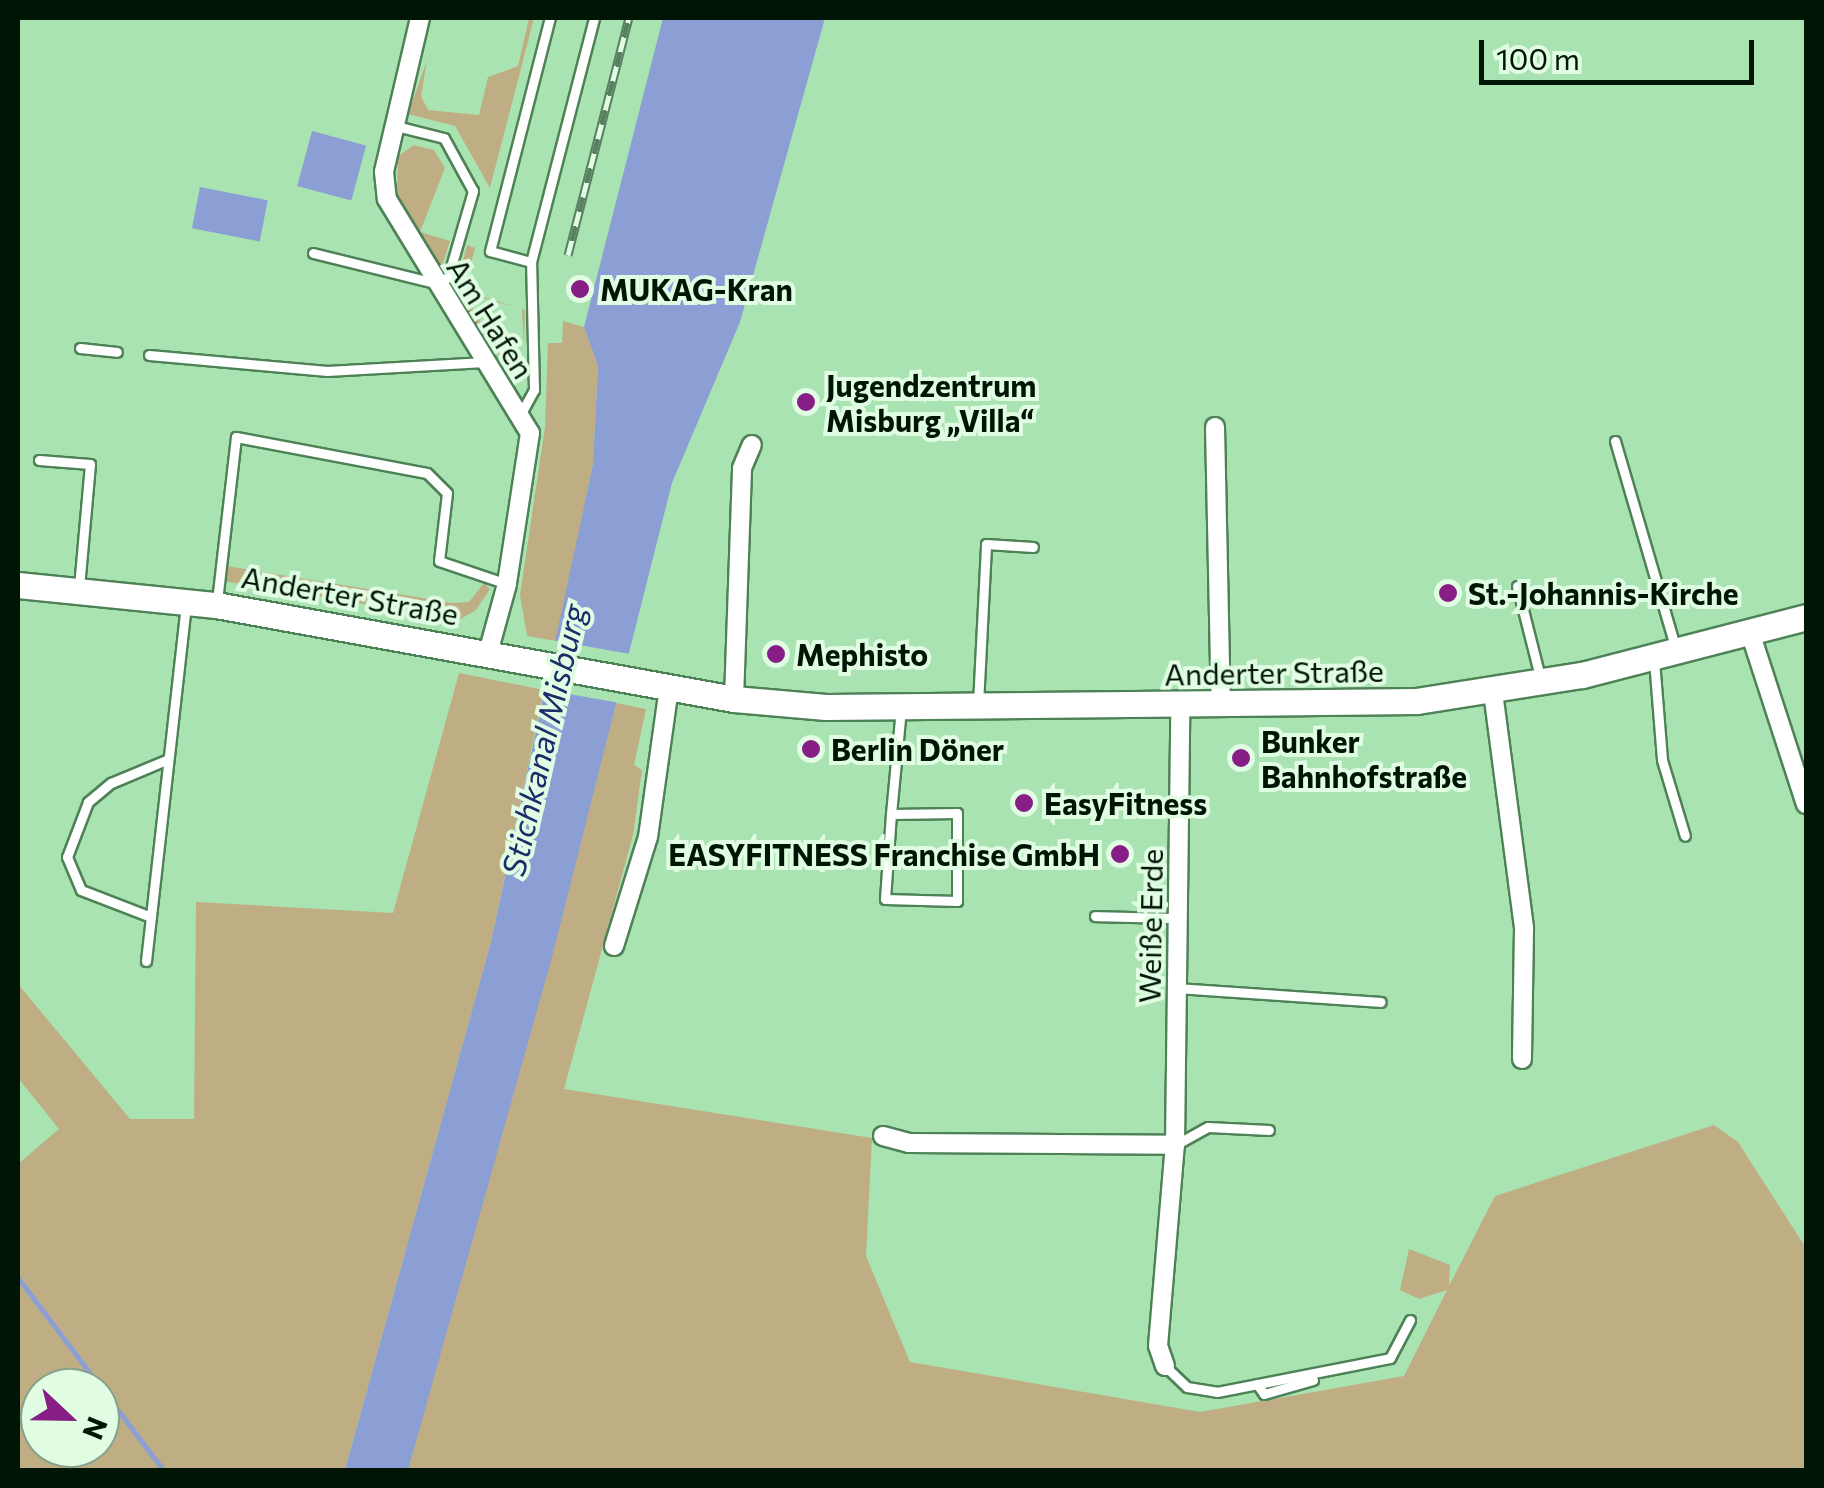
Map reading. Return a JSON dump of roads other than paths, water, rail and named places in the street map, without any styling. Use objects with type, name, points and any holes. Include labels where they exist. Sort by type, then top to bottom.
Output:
[{"type":"main road","name":"Anderter Straße","points":[[18,586],[216,605],[734,699],[901,707],[1350,706],[1493,692],[1665,655],[1806,618]]},
{"type":"street","name":"Am Hafen","points":[[420,18],[384,172],[387,199],[530,433],[507,584],[488,653]]},
{"type":"street","points":[[1216,426],[1222,707]]},
{"type":"street","points":[[734,699],[742,468],[752,445]]},
{"type":"street","points":[[1750,632],[1806,804]]},
{"type":"street","points":[[614,946],[648,837],[669,687]]},
{"type":"street","points":[[1493,692],[1524,930],[1522,1059]]},
{"type":"street","name":"Weiße Erde","points":[[1164,1366],[1158,1346],[1175,1145],[1180,707]]},
{"type":"street","points":[[883,1136],[908,1143],[1175,1145]]},
{"type":"lane","points":[[531,262],[490,252],[550,18]]},
{"type":"lane","points":[[520,415],[534,390],[531,262],[594,18]]},
{"type":"lane","points":[[314,253],[439,284],[452,266],[473,190],[444,138],[394,126]]},
{"type":"lane","points":[[80,348],[117,352]]},
{"type":"lane","points":[[149,354],[327,371],[488,362]]},
{"type":"lane","points":[[216,605],[236,437],[427,473],[447,493],[439,562],[507,584]]},
{"type":"lane","points":[[1615,441],[1665,655],[1662,760],[1685,836]]},
{"type":"lane","points":[[40,460],[90,464],[79,590]]},
{"type":"lane","points":[[978,707],[986,544],[1033,547]]},
{"type":"lane","points":[[1517,586],[1542,684]]},
{"type":"lane","points":[[146,961],[187,601]]},
{"type":"lane","points":[[891,814],[957,813],[957,900],[885,899],[891,814],[901,707]]},
{"type":"lane","points":[[151,917],[81,890],[67,857],[88,802],[111,783],[166,760]]},
{"type":"lane","points":[[1095,916],[1178,918]]},
{"type":"lane","points":[[1177,988],[1381,1002]]},
{"type":"lane","points":[[1175,1145],[1208,1127],[1269,1130]]},
{"type":"lane","points":[[1164,1366],[1187,1387],[1216,1392],[1390,1358],[1410,1320]]},
{"type":"lane","points":[[1257,1384],[1264,1394],[1304,1388],[1313,1380]]},
{"type":"water","name":"Stichkanal Misburg","points":[[663,18],[825,18],[740,322],[672,483],[552,957],[408,1470],[345,1470],[491,942],[593,464],[598,366],[584,327]]},
{"type":"water","points":[[312,131],[366,145],[351,201],[297,186]]},
{"type":"water","points":[[200,187],[268,200],[260,241],[192,228]]},
{"type":"waterway","points":[[18,1278],[163,1470]]},
{"type":"railway","points":[[568,255],[629,18]]},
{"type":"place","name":"MUKAG-Kran","points":[[580,289]]},
{"type":"place","name":"Jugendzentrum Misburg „Villa“","points":[[806,402]]},
{"type":"place","name":"St.-Johannis-Kirche","points":[[1448,593]]},
{"type":"place","name":"Mephisto","points":[[776,654]]},
{"type":"place","name":"Berlin Döner","points":[[811,749]]},
{"type":"place","name":"Bunker Bahnhofstraße","points":[[1241,758]]},
{"type":"place","name":"EasyFitness","points":[[1024,803]]},
{"type":"place","name":"EASYFITNESS Franchise GmbH","points":[[1120,854]]}]
